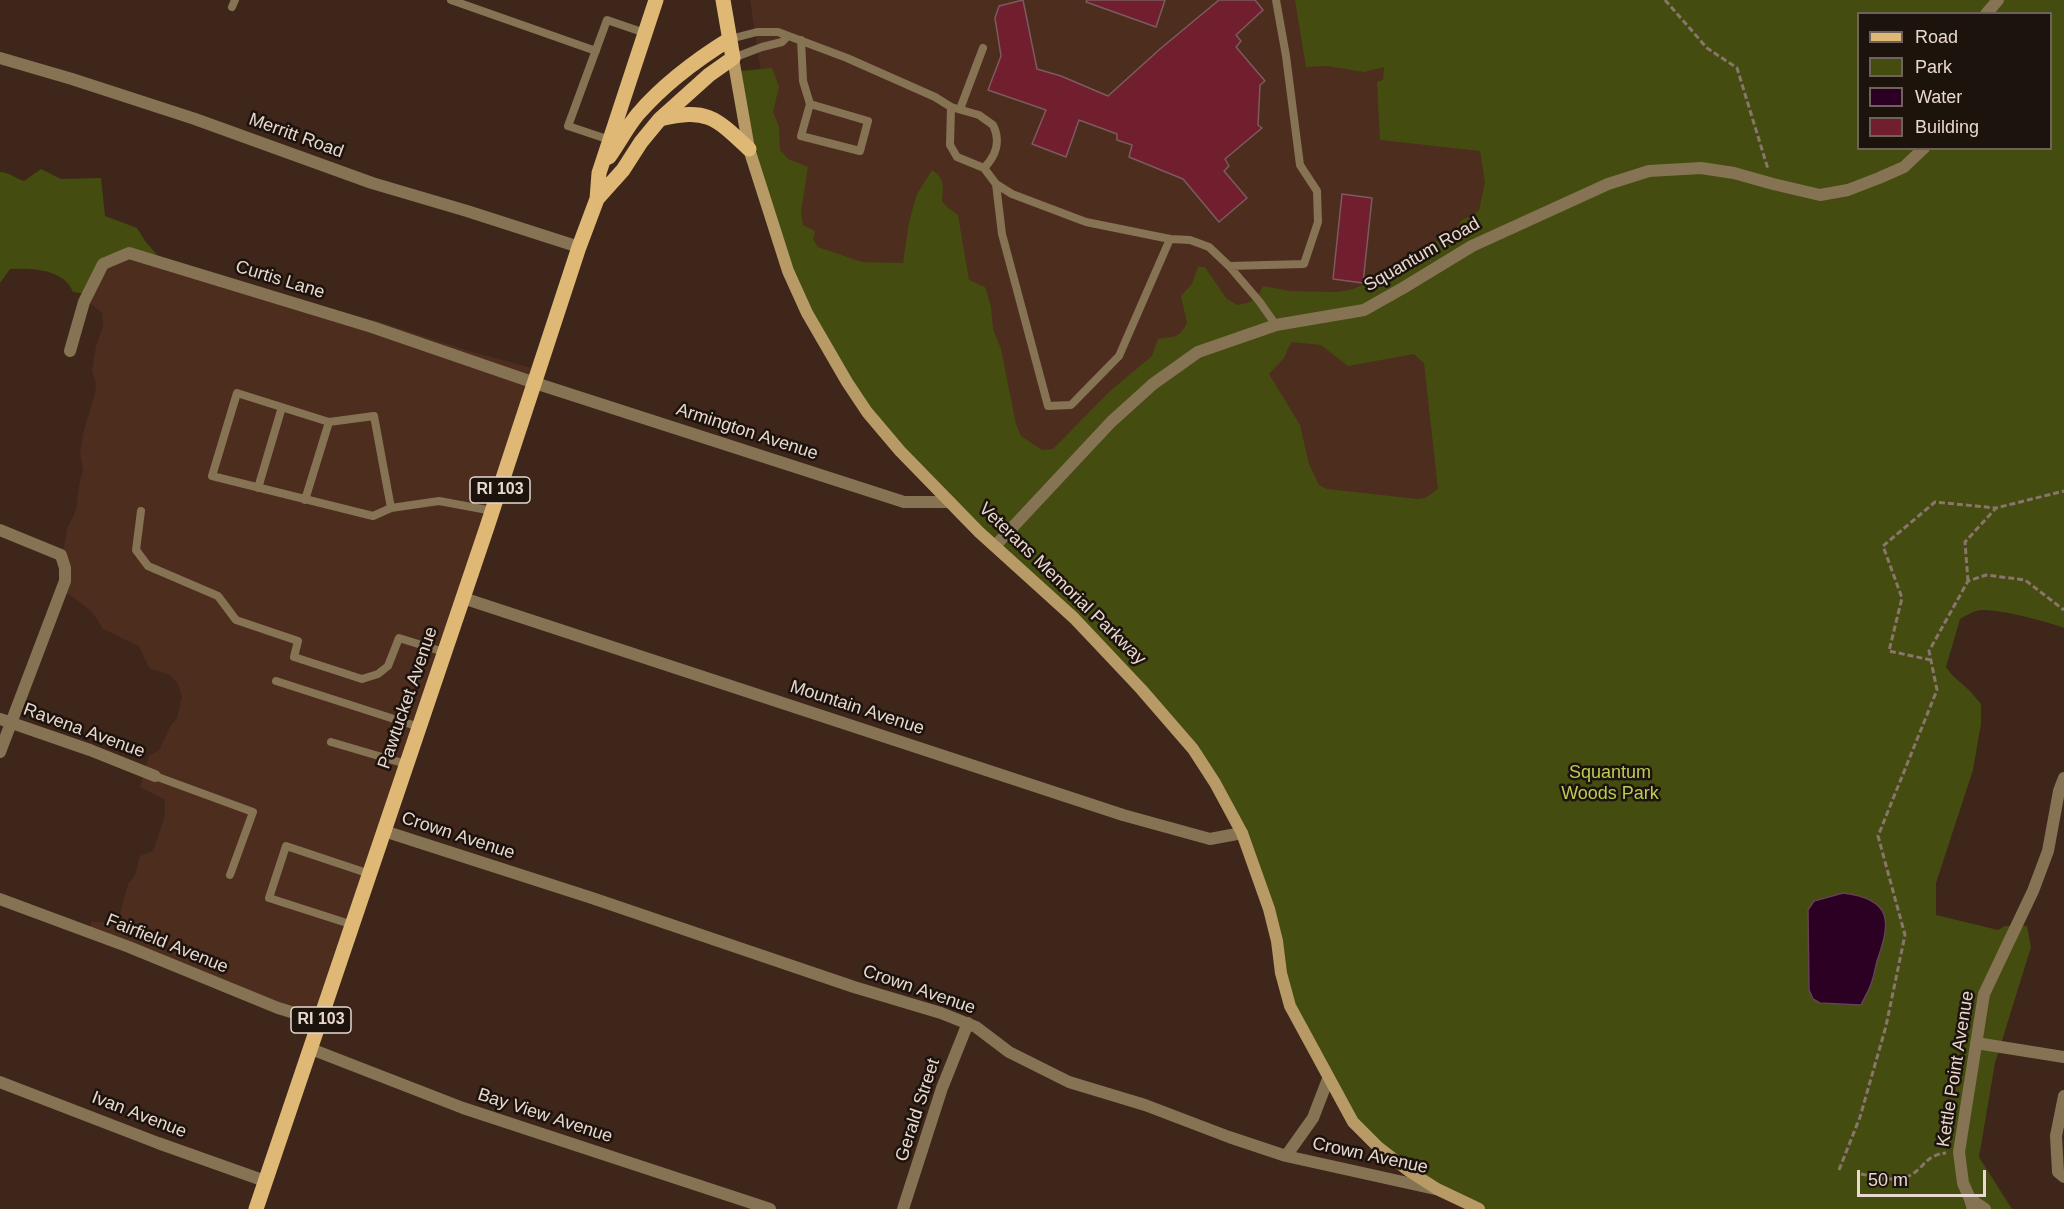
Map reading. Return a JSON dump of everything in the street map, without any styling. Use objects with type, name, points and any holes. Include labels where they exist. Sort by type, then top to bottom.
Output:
[{"type":"main road","name":"Pawtucket Avenue","points":[[256,1209],[493,511],[579,247],[597,200],[599,173],[656,0]]},
{"type":"main road","name":"Veterans Memorial Parkway","points":[[723,0],[750,149],[788,271],[826,349],[867,412],[900,451],[979,532],[1074,618],[1141,689],[1193,749],[1215,783],[1242,834],[1269,909],[1281,973],[1290,1006],[1353,1122],[1409,1171],[1437,1189],[1479,1209]]},
{"type":"main road","name":"Pawtucket Avenue","points":[[599,173],[637,116],[656,95],[680,73],[730,39]]},
{"type":"main road","name":"Pawtucket Avenue","points":[[597,200],[623,170],[641,142],[660,119],[709,75],[733,58]]},
{"type":"main road","points":[[660,119],[688,114],[707,116],[725,126],[750,149]]},
{"type":"street","points":[[1988,12],[1998,0]]},
{"type":"street","name":"Merritt Road","points":[[0,58],[195,119],[372,183],[579,247]]},
{"type":"street","name":"Squantum Road","points":[[995,546],[1111,422],[1153,384],[1198,352],[1276,325],[1364,310],[1472,246],[1608,184],[1649,171],[1701,168],[1734,172],[1820,195],[1848,190],[1904,167],[1922,150]]},
{"type":"street","name":"Curtis Lane","points":[[70,351],[84,302],[103,264],[129,253],[372,327],[535,383]]},
{"type":"street","name":"Armington Avenue","points":[[535,383],[904,502],[950,502]]},
{"type":"street","points":[[0,530],[61,555],[65,581],[5,722],[0,752]]},
{"type":"street","name":"Mountain Avenue","points":[[463,598],[1123,815],[1210,839],[1242,834]]},
{"type":"street","name":"Ravena Avenue","points":[[5,722],[90,750],[155,776]]},
{"type":"street","name":"Kettle Point Avenue","points":[[1985,1209],[1972,1204],[1963,1183],[1959,1152],[1984,994],[2033,891],[2048,851],[2059,791],[2064,778]]},
{"type":"street","name":"Crown Avenue","points":[[384,831],[592,898],[854,987],[941,1013],[968,1023],[1009,1052],[1070,1082],[1145,1105],[1228,1137],[1286,1156],[1437,1189]]},
{"type":"street","name":"Fairfield Avenue","points":[[0,899],[129,947],[278,1008],[321,1021]]},
{"type":"street","name":"Gerald Street","points":[[903,1209],[942,1088],[968,1023]]},
{"type":"street","points":[[1976,1043],[2064,1057]]},
{"type":"street","name":"Bay View Avenue","points":[[311,1049],[463,1108],[770,1209]]},
{"type":"street","points":[[1286,1156],[1313,1118],[1329,1079]]},
{"type":"street","name":"Ivan Avenue","points":[[0,1082],[158,1143],[266,1181]]},
{"type":"street","points":[[2064,1096],[2056,1136],[2058,1172],[2064,1178]]},
{"type":"lane","points":[[451,0],[596,51]]},
{"type":"lane","points":[[1229,266],[1304,264],[1318,222],[1317,191],[1300,165],[1286,56],[1276,0]]},
{"type":"lane","points":[[610,140],[568,126],[607,21],[645,33]]},
{"type":"lane","points":[[730,39],[757,32],[778,32],[935,97],[955,108],[979,115],[993,125],[997,141],[994,158],[984,168]]},
{"type":"lane","points":[[733,58],[782,42],[788,36]]},
{"type":"lane","points":[[801,40],[803,81],[810,104],[801,136],[860,151],[868,121],[810,104]]},
{"type":"lane","points":[[983,48],[955,108],[950,145],[957,157],[984,168],[996,183],[1012,194],[1086,222],[1170,239],[1190,240],[1209,247],[1229,266],[1276,325]]},
{"type":"lane","points":[[996,183],[1002,234],[1048,406],[1071,405],[1119,356],[1170,239]]},
{"type":"lane","points":[[391,508],[374,416],[329,422],[237,393],[212,476],[373,516],[391,508],[439,501],[493,511]]},
{"type":"lane","points":[[258,488],[282,407]]},
{"type":"lane","points":[[305,500],[329,422]]},
{"type":"lane","points":[[141,511],[136,550],[148,566],[218,596],[236,620],[298,641],[294,657],[362,679],[378,674],[388,666],[399,638],[444,652]]},
{"type":"lane","points":[[276,681],[419,727]]},
{"type":"lane","points":[[331,742],[406,764]]},
{"type":"lane","points":[[155,776],[253,812],[230,875]]},
{"type":"lane","points":[[353,925],[269,898],[286,846],[370,874]]},
{"type":"path","points":[[1665,0],[1707,48],[1737,68],[1773,184]]},
{"type":"path","points":[[1931,660],[1889,651],[1902,598],[1883,546],[1935,501],[1996,508],[2064,491]]},
{"type":"path","points":[[1839,1170],[1860,1117],[1886,1026],[1905,935],[1878,836],[1937,690],[1929,651],[1968,581],[1965,542],[1996,508]]},
{"type":"path","points":[[1968,581],[1986,576],[2025,580],[2064,610]]},
{"type":"path","points":[[1861,1174],[1897,1179],[1912,1174],[1936,1155],[1959,1152]]},
{"type":"shaded area","points":[[750,0],[1558,0],[1493,452],[1379,529],[1220,525],[874,392],[776,171]]},
{"type":"shaded area","points":[[114,254],[288,306],[377,321],[469,351],[540,370],[320,1022],[90,934],[91,922],[110,922],[120,913],[128,884],[135,875],[140,856],[153,851],[165,816],[165,800],[140,787],[149,756],[159,750],[177,718],[182,696],[177,682],[169,675],[149,668],[139,646],[103,629],[92,612],[64,593],[62,559],[67,529],[76,510],[83,471],[80,453],[95,393],[96,383],[92,371],[96,346],[103,326],[102,313],[89,302]]},
{"type":"green space","name":"Squantum Woods Park","points":[[1295,0],[2064,0],[2064,628],[2023,616],[1989,610],[1975,611],[1960,619],[1946,667],[1981,704],[1981,724],[1973,770],[1936,883],[1936,915],[1998,930],[2005,926],[2027,926],[2031,947],[1995,1063],[1979,1157],[2012,1209],[1470,1209],[1374,1144],[1312,1056],[1243,839],[1189,744],[881,431],[808,316],[759,179],[741,71],[772,68],[779,87],[773,112],[779,127],[780,150],[788,159],[808,167],[801,212],[803,225],[815,231],[813,239],[818,247],[862,262],[903,263],[909,222],[917,194],[932,170],[939,176],[943,187],[942,201],[958,215],[969,280],[985,287],[991,307],[993,329],[1001,349],[1016,424],[1021,436],[1042,450],[1053,449],[1110,391],[1152,356],[1158,339],[1176,336],[1181,332],[1187,323],[1181,296],[1192,284],[1198,267],[1205,267],[1226,298],[1237,305],[1253,300],[1263,286],[1290,291],[1337,292],[1353,289],[1377,278],[1455,230],[1462,220],[1479,210],[1485,182],[1480,151],[1380,140],[1377,82],[1383,80],[1384,67],[1364,72],[1327,66],[1306,67]],"holes":[[[1292,342],[1321,345],[1348,366],[1414,354],[1424,363],[1438,489],[1425,498],[1418,499],[1327,489],[1319,485],[1309,464],[1300,425],[1269,374],[1284,358]]]},
{"type":"green space","points":[[41,169],[61,179],[101,178],[105,216],[137,228],[158,256],[120,251],[87,294],[73,292],[69,284],[55,274],[46,271],[10,269],[0,283],[0,172],[24,181]]},
{"type":"water","points":[[1843,893],[1871,901],[1879,907],[1886,924],[1873,979],[1861,1005],[1820,1003],[1813,999],[1809,990],[1808,910],[1814,901]]},
{"type":"building","points":[[1023,0],[1037,69],[1061,76],[1108,96],[1219,0],[1255,0],[1263,10],[1236,35],[1241,41],[1236,47],[1265,81],[1260,85],[1258,125],[1262,128],[1225,159],[1229,166],[1224,171],[1247,198],[1219,222],[1183,179],[1129,157],[1132,145],[1117,140],[1117,134],[1079,120],[1066,157],[1032,144],[1046,110],[988,90],[1001,56],[995,18],[999,6]]},
{"type":"building","points":[[1087,0],[1165,0],[1156,27],[1086,2]]},
{"type":"building","points":[[1342,194],[1372,198],[1363,283],[1333,279]]}]
